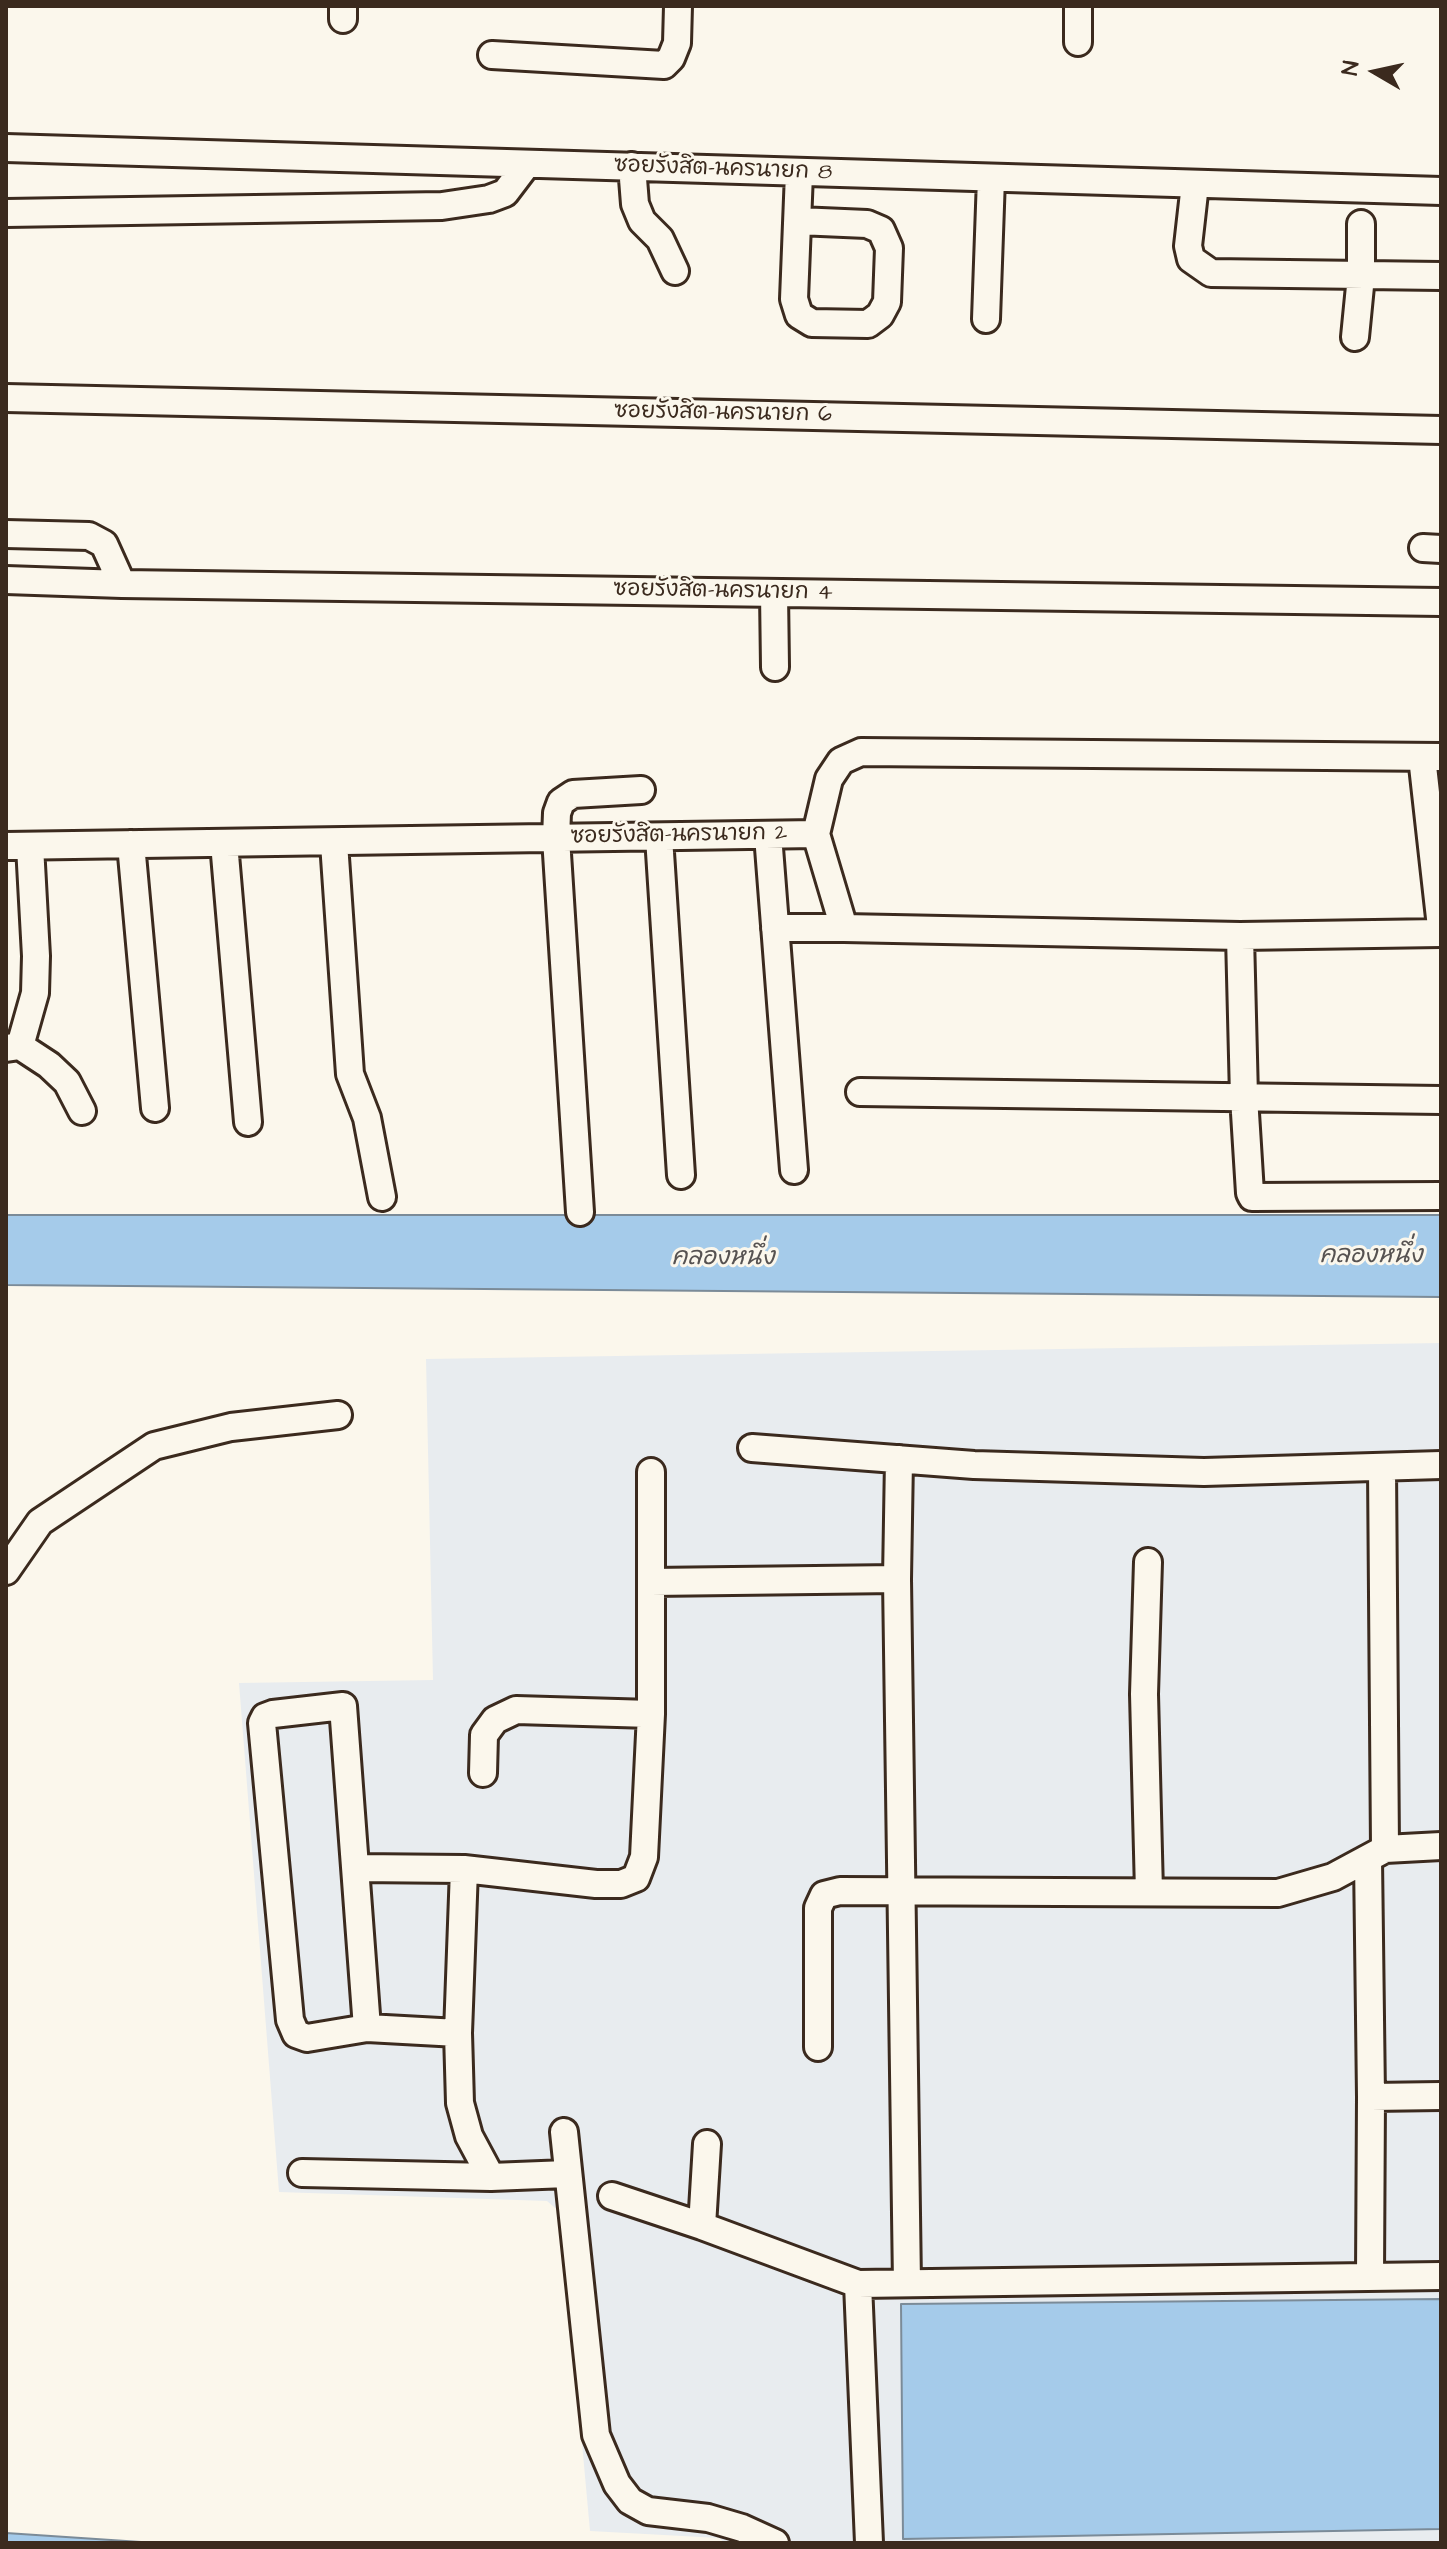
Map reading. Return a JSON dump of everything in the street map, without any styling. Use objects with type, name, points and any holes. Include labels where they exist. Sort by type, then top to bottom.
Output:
[{"type":"street","points":[[492,55],[664,65],[671,58],[677,43],[678,6]]},
{"type":"street","points":[[1078,6],[1078,42]]},
{"type":"street","name":"ซอยรังสิต-นครนายก 8","points":[[6,148],[1441,191]]},
{"type":"street","points":[[6,213],[442,206],[489,199],[505,193],[527,164]]},
{"type":"street","points":[[632,166],[635,204],[642,221],[660,239],[675,271]]},
{"type":"street","points":[[798,221],[867,224],[881,230],[889,248],[887,302],[880,315],[868,324],[812,323],[799,315],[794,299],[799,173]]},
{"type":"street","points":[[986,319],[991,178]]},
{"type":"street","points":[[1195,184],[1188,246],[1191,259],[1211,273],[1441,276]]},
{"type":"street","points":[[1355,337],[1361,276],[1361,224]]},
{"type":"street","name":"ซอยรังสิต-นครนายก 6","points":[[6,398],[1441,430]]},
{"type":"street","points":[[6,534],[89,536],[104,544],[122,584]]},
{"type":"street","name":"ซอยรังสิต-นครนายก 4","points":[[6,580],[1441,602]]},
{"type":"street","points":[[774,593],[775,667]]},
{"type":"street","name":"ซอยรังสิต-นครนายก 2","points":[[18,846],[816,834],[829,779],[841,761],[861,752],[1431,757]]},
{"type":"street","points":[[1431,757],[1441,927]]},
{"type":"street","points":[[580,1212],[556,838],[557,813],[561,802],[573,794],[641,790]]},
{"type":"street","points":[[816,834],[844,928]]},
{"type":"street","points":[[768,835],[794,1170]]},
{"type":"street","points":[[659,837],[681,1175]]},
{"type":"street","points":[[224,843],[248,1122]]},
{"type":"street","points":[[334,843],[350,1074],[370,1131],[382,1197]]},
{"type":"street","points":[[131,844],[155,1108]]},
{"type":"street","points":[[18,846],[36,956],[35,993],[13,1047],[49,1065],[67,1082],[82,1111]]},
{"type":"street","points":[[775,928],[1240,936],[1441,933]]},
{"type":"street","points":[[1240,936],[1244,1097],[1252,1197],[1441,1196]]},
{"type":"street","points":[[860,1092],[1441,1100]]},
{"type":"street","points":[[6,1571],[40,1522],[154,1446],[231,1427],[338,1415]]},
{"type":"street","points":[[752,1448],[974,1465],[1204,1472],[1441,1465]]},
{"type":"street","points":[[899,1459],[897,1579],[907,2283]]},
{"type":"street","points":[[1370,2276],[1382,1468]]},
{"type":"street","points":[[356,1868],[464,1869],[596,1884],[621,1884],[636,1878],[644,1857],[651,1714],[651,1472]]},
{"type":"street","points":[[1148,1562],[1144,1694],[1149,1892]]},
{"type":"street","points":[[651,1582],[897,1579]]},
{"type":"street","points":[[367,2028],[343,1706],[273,1714],[265,1717],[262,1723],[290,2020],[296,2034],[307,2038],[367,2028],[458,2033]]},
{"type":"street","points":[[483,1773],[484,1735],[495,1720],[516,1710],[651,1714]]},
{"type":"street","points":[[818,2047],[818,1908],[824,1895],[840,1891],[1278,1893],[1333,1877],[1377,1854],[1441,1846]]},
{"type":"street","points":[[464,1869],[458,2033],[460,2103],[469,2136],[491,2177]]},
{"type":"street","points":[[1371,2097],[1441,2096]]},
{"type":"street","points":[[564,2132],[596,2435],[617,2484],[630,2501],[648,2511],[708,2518],[742,2528],[775,2543]]},
{"type":"street","points":[[702,2226],[707,2144]]},
{"type":"street","points":[[302,2173],[491,2177],[567,2174]]},
{"type":"street","points":[[612,2196],[858,2284],[1441,2276]]},
{"type":"street","points":[[858,2284],[869,2543]]},
{"type":"shaded area","points":[[1441,1343],[1441,2543],[725,2543],[719,2538],[590,2531],[561,2213],[547,2201],[279,2192],[239,1683],[433,1680],[426,1359]]},
{"type":"water","name":"คลองหนึ่ง","points":[[6,1215],[1441,1215],[1441,1297],[6,1285]]},
{"type":"water","points":[[1441,2299],[1441,2529],[903,2539],[901,2304]]},
{"type":"water","points":[[6,2533],[156,2543],[6,2543]]}]
